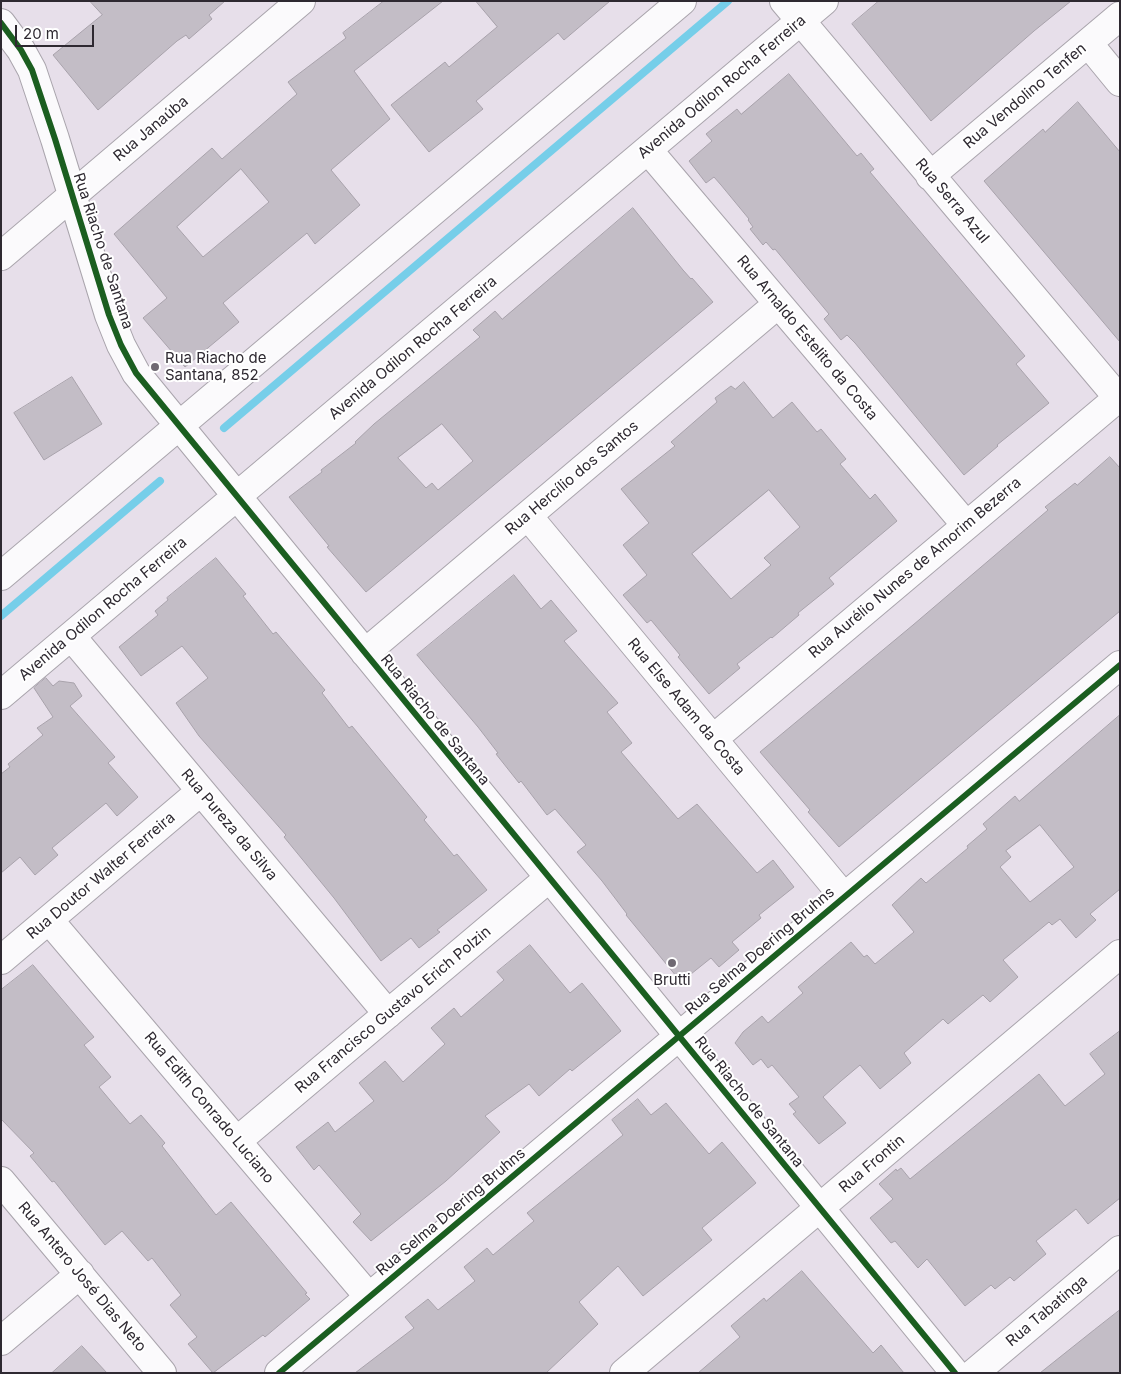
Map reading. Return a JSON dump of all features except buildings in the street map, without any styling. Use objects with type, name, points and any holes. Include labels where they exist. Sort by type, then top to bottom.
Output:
[{"type":"street","name":"Rua Janaúba","points":[[1,256],[301,1]]},
{"type":"street","points":[[1,576],[682,1]]},
{"type":"street","name":"Avenida Odilon Rocha Ferreira","points":[[1,695],[648,150],[792,11],[824,1]]},
{"type":"street","name":"Rua Serra Azul","points":[[792,11],[1119,399]]},
{"type":"street","name":"Rua Vendolino Tenfen","points":[[930,176],[1120,16]]},
{"type":"street","name":"Rua Riacho de Santana","points":[[1,24],[21,50],[32,70],[109,315],[121,345],[136,374],[955,1373]]},
{"type":"street","points":[[1088,43],[1120,82]]},
{"type":"street","name":"Rua Arnaldo Estelito da Costa","points":[[648,150],[966,525]]},
{"type":"street","name":"Rua Hercílio dos Santos","points":[[365,653],[778,304]]},
{"type":"street","name":"Rua Aurélio Nunes de Amorim Bezerra","points":[[713,739],[966,525],[1119,399]]},
{"type":"street","name":"Rua Else Adam da Costa","points":[[528,516],[844,897]]},
{"type":"street","name":"Rua Pureza da Silva","points":[[70,636],[388,1014]]},
{"type":"street","name":"Rua Selma Doering Bruhns","points":[[279,1373],[1120,665]]},
{"type":"street","name":"Rua Doutor Walter Ferreira","points":[[1,960],[201,791]]},
{"type":"street","name":"Rua Francisco Gustavo Erich Polzin","points":[[238,1141],[549,878]]},
{"type":"street","name":"Rua Edith Conrado Luciano","points":[[49,920],[369,1297]]},
{"type":"street","name":"Rua Frontin","points":[[624,1373],[1120,954]]},
{"type":"street","name":"Rua Antero José Dias Neto","points":[[1,1181],[162,1373]]},
{"type":"street","name":"Rua Tabatinga","points":[[974,1373],[1120,1250]]},
{"type":"street","points":[[1,1341],[80,1274]]},
{"type":"waterway","points":[[224,428],[728,1]]},
{"type":"waterway","points":[[1,616],[160,481]]},
{"type":"cycle path","points":[[1,23],[21,50],[32,70],[109,315],[121,345],[136,373],[955,1373]]},
{"type":"cycle path","points":[[279,1373],[1120,665]]},
{"type":"place","name":"Rua Riacho de Santana, 852","points":[[155,367]]},
{"type":"place","name":"Brutti","points":[[672,963]]}]
